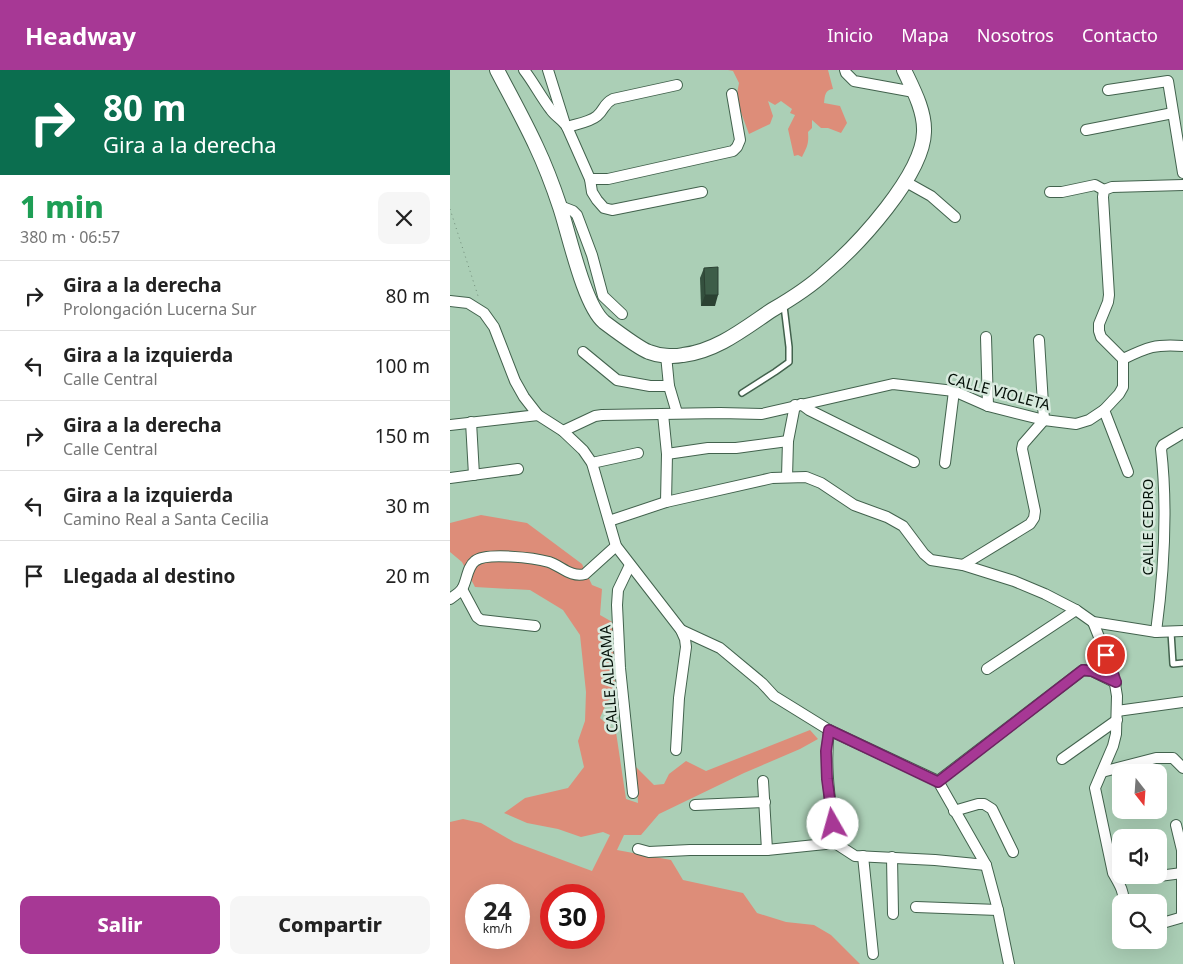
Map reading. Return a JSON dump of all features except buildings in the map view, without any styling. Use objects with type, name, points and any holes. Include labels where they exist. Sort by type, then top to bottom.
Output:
[{"type":"main road","points":[[497,70],[536,146],[560,206],[590,302],[603,321],[649,352],[666,355],[683,355],[708,350],[736,334],[826,273],[878,218],[906,182],[921,150],[924,132],[922,114],[904,70]]},
{"type":"street","points":[[524,70],[557,118],[566,124],[595,118],[606,103],[614,99],[677,85]]},
{"type":"street","points":[[548,70],[566,124],[590,179],[592,192],[604,208],[612,210],[702,192]]},
{"type":"street","points":[[845,70],[854,81],[914,92]]},
{"type":"street","points":[[1108,90],[1168,81],[1183,173]]},
{"type":"street","points":[[590,179],[608,179],[733,151],[740,140],[732,94]]},
{"type":"street","points":[[1086,130],[1174,113]]},
{"type":"street","points":[[906,182],[930,196],[955,217]]},
{"type":"street","points":[[1050,192],[1062,192],[1095,185],[1104,190],[1112,187],[1183,185]]},
{"type":"street","points":[[1104,190],[1108,302],[1099,324],[1098,331],[1101,337],[1124,359],[1149,347],[1162,344],[1183,346]]},
{"type":"street","points":[[560,206],[573,211],[577,216],[592,255],[603,296],[622,314]]},
{"type":"street","points":[[450,301],[468,302],[484,313],[494,327],[514,381],[538,415],[563,431],[583,450],[592,463],[599,493],[616,546],[681,630],[686,647],[679,698],[676,750]]},
{"type":"street","points":[[986,337],[988,406]]},
{"type":"street","points":[[963,565],[1030,524],[1034,518],[1035,511],[1022,449],[1023,444],[1044,420],[1039,340]]},
{"type":"street","points":[[583,352],[618,380],[650,386],[670,386]]},
{"type":"street","points":[[666,355],[670,386],[677,413]]},
{"type":"street","name":"CALLE VIOLETA","points":[[563,431],[595,416],[602,415],[677,413],[762,414],[893,384],[954,392],[988,406],[1044,420],[1082,424],[1104,410],[1119,394],[1123,387],[1124,359]]},
{"type":"street","points":[[945,463],[954,392]]},
{"type":"street","points":[[787,477],[788,442],[798,405],[914,462]]},
{"type":"street","points":[[1104,410],[1128,472]]},
{"type":"street","points":[[663,414],[667,454],[666,502]]},
{"type":"street","points":[[450,425],[538,415]]},
{"type":"street","points":[[471,422],[474,475]]},
{"type":"street","name":"CALLE CEDRO","points":[[1156,632],[1163,580],[1164,517],[1161,450],[1163,445],[1183,433]]},
{"type":"street","points":[[667,454],[708,448],[736,448],[788,442]]},
{"type":"street","points":[[592,463],[638,453]]},
{"type":"street","points":[[450,478],[518,470]]},
{"type":"street","points":[[609,521],[666,502],[772,478],[806,477],[854,505],[886,517],[903,526],[931,560],[963,565],[1014,581],[1076,610],[1093,622],[1156,632],[1183,631]]},
{"type":"street","points":[[450,599],[462,589],[469,569],[475,561],[482,558],[507,557],[550,562],[579,576],[585,574],[616,546]]},
{"type":"street","name":"CALLE ALDAMA","points":[[630,565],[618,590],[617,605],[620,668],[633,793]]},
{"type":"street","points":[[462,589],[477,617],[481,620],[535,626]]},
{"type":"street","points":[[987,669],[1076,610]]},
{"type":"street","points":[[1093,622],[1116,682],[1117,715],[1113,746],[1095,788],[1113,872],[1123,894]]},
{"type":"street","points":[[681,630],[720,648],[774,696],[829,730],[938,782],[986,865],[998,910],[1009,964]]},
{"type":"street","points":[[938,782],[1083,670],[1092,671],[1116,682]]},
{"type":"street","points":[[1062,759],[1117,715],[1183,702]]},
{"type":"street","points":[[829,730],[826,751],[827,779],[835,843]]},
{"type":"street","points":[[1102,772],[1156,758],[1173,758],[1183,768]]},
{"type":"street","points":[[763,781],[767,850]]},
{"type":"street","points":[[695,805],[765,802]]},
{"type":"street","points":[[954,811],[978,804],[984,804],[992,809],[1013,852]]},
{"type":"street","points":[[1167,922],[1183,917],[1182,850],[1176,825]]},
{"type":"street","points":[[638,850],[649,852],[767,850],[835,843],[855,856],[986,865]]},
{"type":"street","points":[[863,856],[873,954]]},
{"type":"street","points":[[892,858],[893,914]]},
{"type":"street","points":[[1167,875],[1182,873]]},
{"type":"street","points":[[916,907],[998,910]]},
{"type":"lane","points":[[742,393],[789,362],[789,346],[783,303]]},
{"type":"lane","points":[[1170,632],[1173,664],[1183,664]]},
{"type":"path","points":[[450,209],[484,313]]},
{"type":"shaded area","points":[[728,70],[828,70],[833,89],[825,95],[824,103],[840,106],[847,123],[841,133],[828,128],[821,128],[812,120],[812,128],[808,132],[808,143],[804,154],[802,157],[794,156],[788,129],[795,115],[790,113],[792,109],[781,101],[775,105],[768,101],[773,116],[770,124],[749,134],[736,99],[739,83],[733,71]]},
{"type":"shaded area","points":[[481,515],[527,523],[582,564],[592,585],[602,589],[600,615],[614,623],[615,694],[607,702],[600,718],[616,732],[626,799],[638,803],[636,767],[654,785],[664,784],[669,774],[686,761],[706,771],[810,730],[818,739],[659,814],[641,835],[624,835],[617,850],[671,860],[683,880],[743,893],[757,913],[786,922],[814,925],[831,935],[860,964],[450,964],[450,822],[463,819],[481,823],[514,842],[592,871],[610,835],[603,832],[581,837],[558,829],[527,823],[504,813],[525,798],[568,788],[584,767],[578,741],[585,721],[586,692],[580,635],[563,610],[530,590],[475,587],[462,562],[450,552],[450,523]]},
{"type":"route","points":[[833,824],[827,779],[826,751],[829,730],[938,782],[1083,670],[1092,671],[1116,682],[1106,655]]}]
